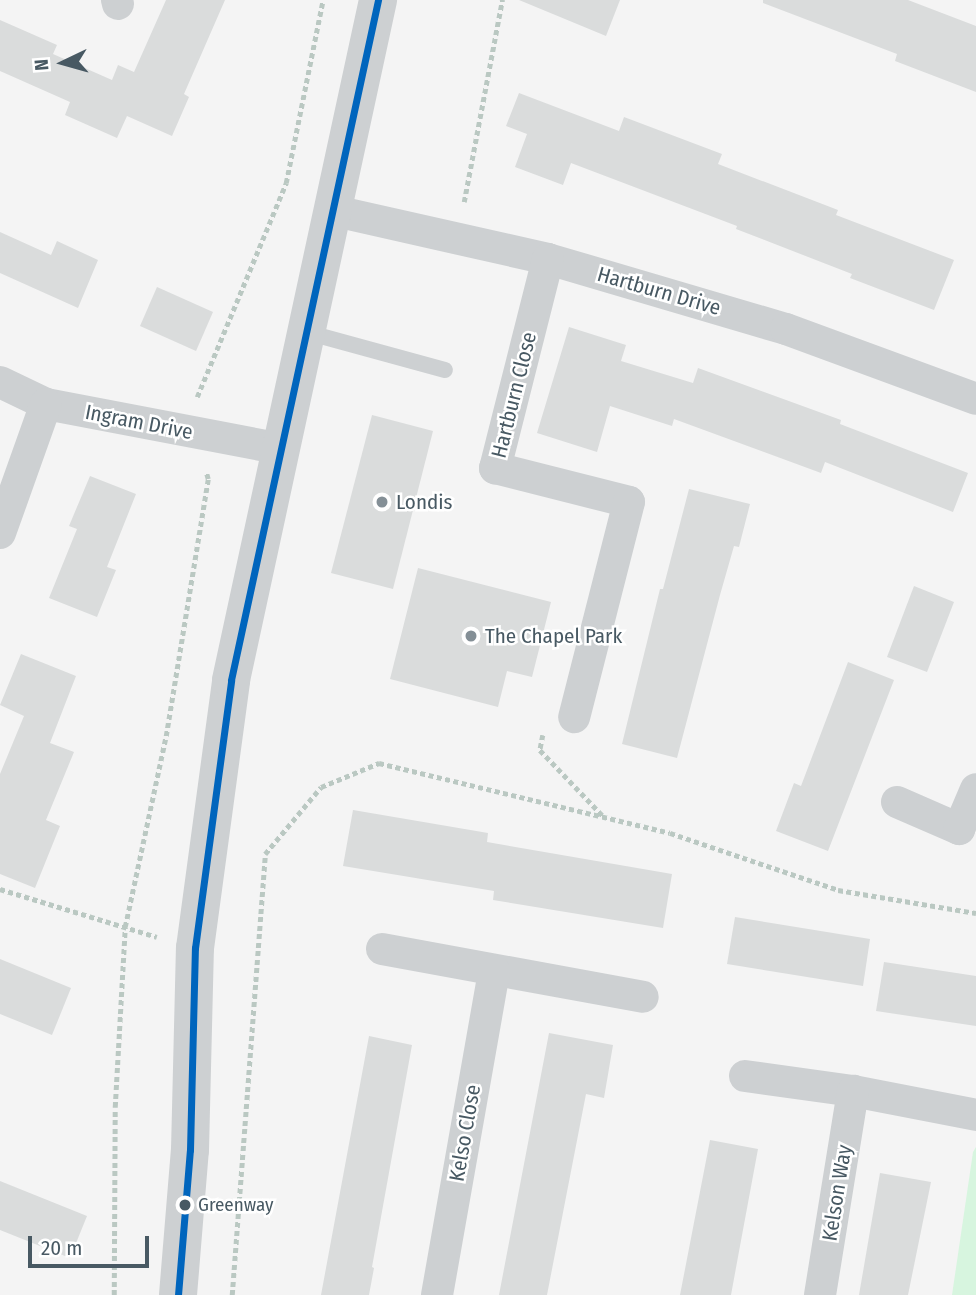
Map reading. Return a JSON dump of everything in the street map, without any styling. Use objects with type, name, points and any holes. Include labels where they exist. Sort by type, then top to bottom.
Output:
[{"type":"street","points":[[178,1295],[190,1150],[195,948],[231,680],[306,332],[335,211],[378,0]]},
{"type":"street","name":"Hartburn Drive","points":[[335,211],[548,259],[786,329],[976,399]]},
{"type":"street","name":"Hartburn Close","points":[[548,259],[495,468],[629,502],[573,717]]},
{"type":"street","name":"Ingram Drive","points":[[0,382],[46,404],[282,449]]},
{"type":"street","points":[[0,533],[46,404]]},
{"type":"street","points":[[897,802],[959,830],[976,789]]},
{"type":"street","points":[[382,949],[643,997]]},
{"type":"street","name":"Kelso Close","points":[[437,1295],[494,971]]},
{"type":"street","points":[[745,1076],[853,1091],[976,1115]]},
{"type":"street","name":"Kelson Way","points":[[820,1295],[853,1091]]},
{"type":"lane","points":[[306,332],[445,370]]},
{"type":"path","points":[[114,1295],[116,1107],[125,927],[166,736],[208,479],[189,414],[286,183],[323,0]]},
{"type":"path","points":[[458,237],[502,0]]},
{"type":"path","points":[[573,717],[547,718],[540,750],[604,817]]},
{"type":"path","points":[[232,1295],[265,854],[321,787],[379,763],[670,833],[838,890],[976,913]]},
{"type":"path","points":[[0,890],[195,948]]},
{"type":"green space","points":[[976,1147],[976,1295],[952,1295],[973,1152]]},
{"type":"building","points":[[166,0],[225,0],[184,94],[189,97],[172,136],[127,116],[117,138],[65,115],[70,102],[0,71],[0,20],[57,45],[53,54],[112,80],[118,65],[134,72]]},
{"type":"building","points":[[519,0],[620,0],[606,36]]},
{"type":"building","points":[[763,0],[908,0],[976,26],[976,92],[895,61],[897,54],[763,3]]},
{"type":"building","points":[[519,93],[619,131],[624,117],[722,154],[718,164],[838,210],[836,215],[954,260],[934,310],[850,278],[852,274],[736,229],[737,226],[571,163],[563,185],[515,167],[527,134],[506,126]]},
{"type":"building","points":[[0,232],[51,255],[57,241],[98,260],[78,308],[0,273]]},
{"type":"building","points":[[157,287],[213,312],[196,351],[140,326]]},
{"type":"building","points":[[569,327],[626,345],[621,361],[693,383],[698,368],[841,420],[840,424],[968,473],[953,512],[825,462],[821,473],[674,419],[672,426],[610,406],[597,452],[537,433]]},
{"type":"building","name":"Londis","points":[[372,415],[433,431],[393,589],[331,573]]},
{"type":"building","points":[[90,476],[136,494],[107,567],[116,570],[97,617],[49,598],[77,529],[69,526]]},
{"type":"building","points":[[689,489],[750,504],[739,547],[734,546],[677,758],[622,744],[660,589],[663,589]]},
{"type":"building","name":"The Chapel Park","points":[[418,568],[551,602],[532,677],[507,671],[498,707],[390,679]]},
{"type":"building","points":[[914,586],[954,602],[927,672],[887,657]]},
{"type":"building","points":[[21,654],[76,676],[50,743],[74,752],[46,820],[60,826],[35,888],[0,874],[0,774],[24,716],[0,705]]},
{"type":"building","points":[[848,662],[894,680],[828,851],[776,831],[794,783],[801,786]]},
{"type":"building","points":[[353,810],[488,833],[487,842],[672,874],[663,928],[493,900],[494,891],[343,866]]},
{"type":"building","points":[[735,917],[870,939],[863,986],[727,964]]},
{"type":"building","points":[[0,959],[71,988],[52,1035],[0,1014]]},
{"type":"building","points":[[884,962],[976,976],[976,1026],[876,1011]]},
{"type":"building","points":[[549,1033],[613,1045],[604,1098],[586,1094],[547,1295],[499,1295]]},
{"type":"building","points":[[369,1036],[412,1045],[369,1295],[321,1295]]},
{"type":"building","points":[[710,1140],[758,1149],[731,1295],[680,1295]]},
{"type":"building","points":[[880,1173],[931,1182],[908,1295],[859,1295]]},
{"type":"building","points":[[0,1181],[87,1216],[70,1258],[0,1230]]},
{"type":"transit line","points":[[178,1295],[190,1150],[195,948],[231,680],[378,0]]},
{"type":"place","name":"Londis","points":[[382,502]]},
{"type":"place","name":"The Chapel Park","points":[[471,636]]},
{"type":"place","name":"Greenway","points":[[185,1205]]}]
